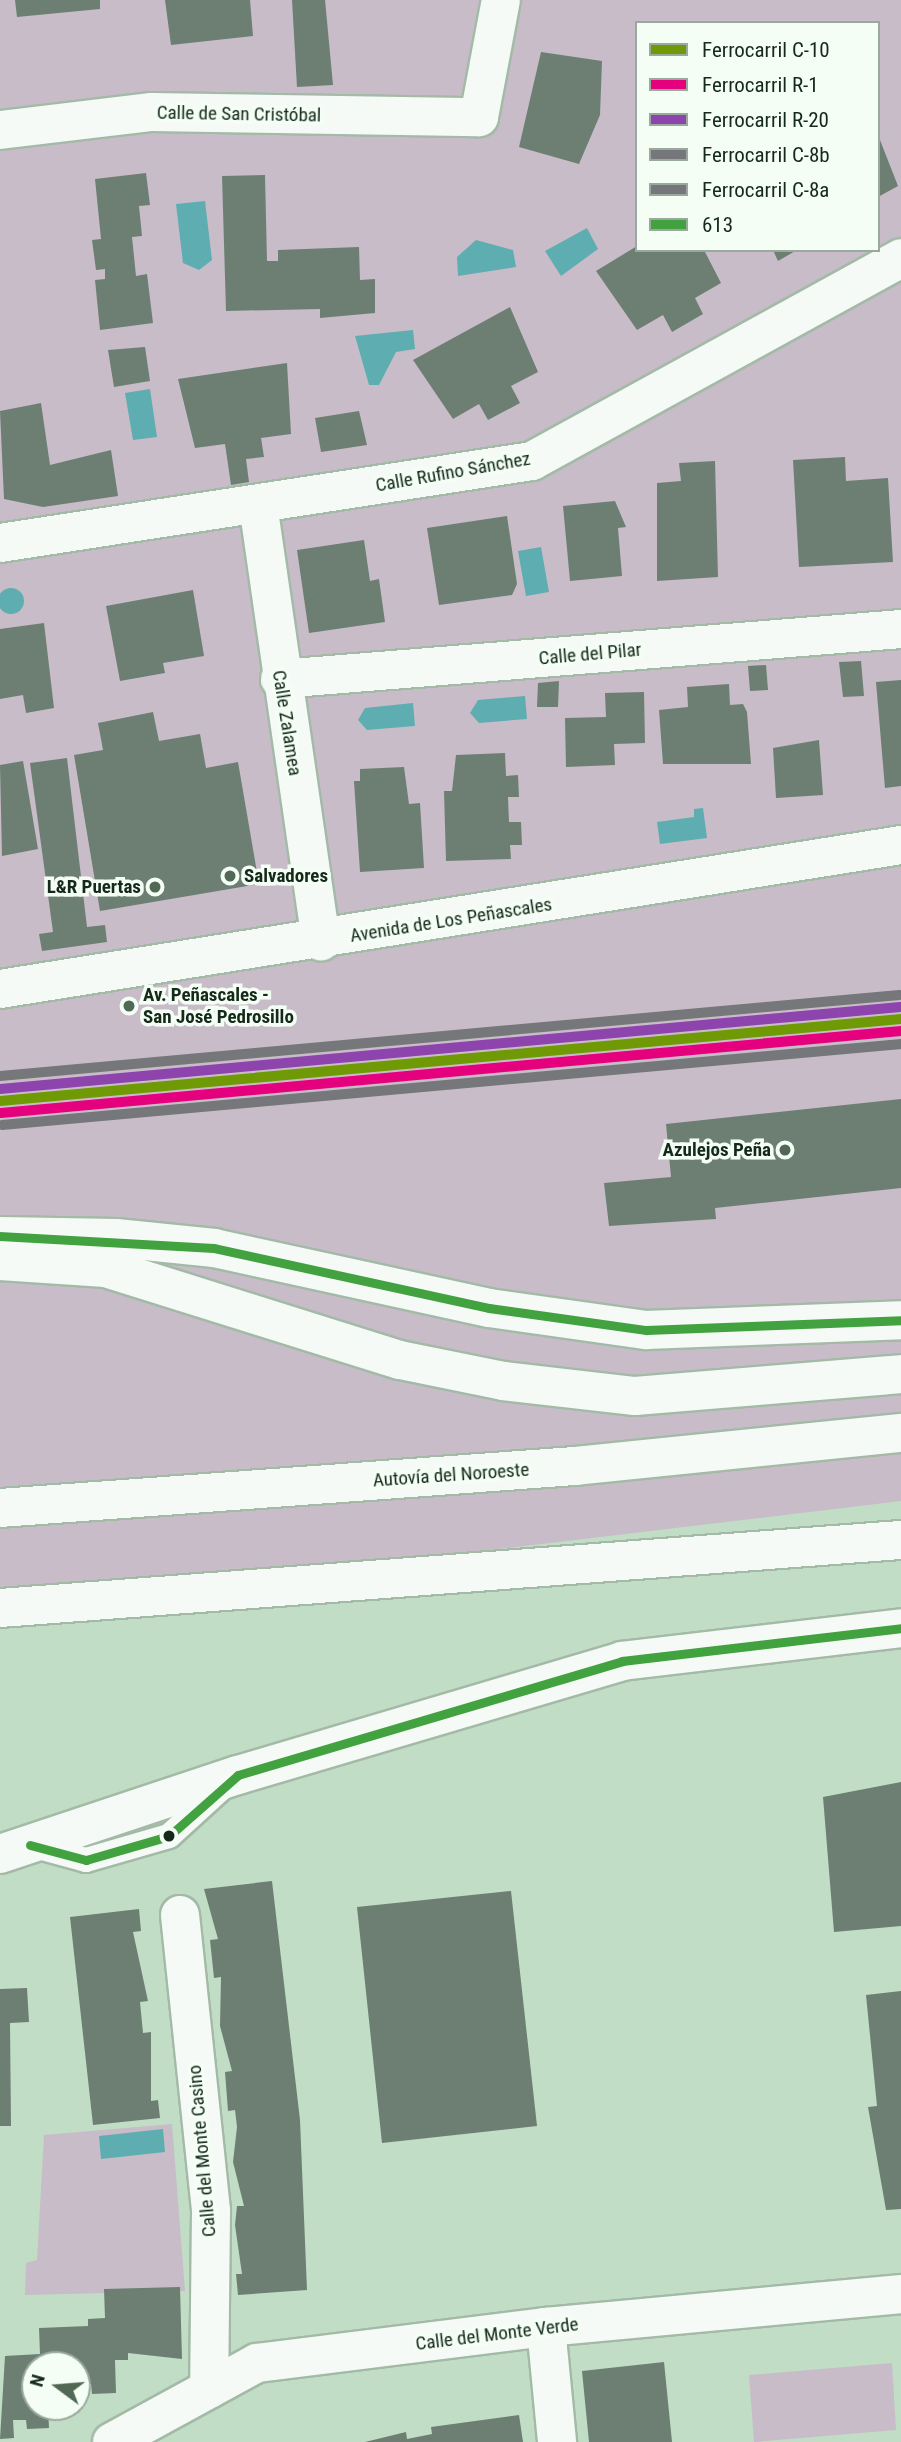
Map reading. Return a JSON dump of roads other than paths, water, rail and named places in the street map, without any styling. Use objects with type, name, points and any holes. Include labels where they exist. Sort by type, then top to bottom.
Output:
[{"type":"main road","name":"Calle de San Cristóbal","points":[[0,130],[152,113],[479,117],[500,0]]},
{"type":"main road","name":"Calle Rufino Sánchez","points":[[0,543],[532,461],[901,258]]},
{"type":"main road","name":"Calle Zalamea","points":[[258,504],[279,679],[321,941]]},
{"type":"main road","name":"Calle del Pilar","points":[[279,679],[901,629]]},
{"type":"main road","name":"Avenida de Los Peñascales","points":[[0,989],[321,941],[901,845]]},
{"type":"main road","points":[[0,1236],[116,1238],[214,1248],[489,1308],[646,1330],[901,1320]]},
{"type":"main road","points":[[0,1261],[106,1268],[400,1360],[503,1381],[635,1395],[901,1374]]},
{"type":"main road","name":"Autovía del Noroeste","points":[[0,1508],[575,1465],[901,1433]]},
{"type":"main road","points":[[0,1608],[901,1540]]},
{"type":"main road","points":[[15,1849],[238,1774],[622,1661],[901,1628]]},
{"type":"main road","name":"Calle del Monte Casino","points":[[180,1915],[211,2211],[209,2389]]},
{"type":"main road","name":"Calle del Monte Verde","points":[[112,2442],[257,2363],[546,2327],[901,2294]]},
{"type":"main road","points":[[546,2327],[557,2442]]},
{"type":"water","points":[[205,201],[212,260],[199,270],[183,263],[176,204]]},
{"type":"water","points":[[587,228],[598,249],[561,276],[545,251]]},
{"type":"water","points":[[476,240],[513,250],[516,267],[458,276],[457,257]]},
{"type":"water","points":[[413,330],[415,349],[396,352],[379,385],[369,385],[355,336]]},
{"type":"water","points":[[150,389],[157,437],[133,440],[125,393]]},
{"type":"water","points":[[541,547],[549,592],[526,596],[518,551]]},
{"type":"water","points":[[6,589],[16,589],[23,596],[23,606],[16,613],[6,613],[-1,606],[-1,596]]},
{"type":"water","points":[[525,696],[527,719],[479,723],[470,713],[478,700]]},
{"type":"water","points":[[413,703],[415,726],[367,730],[358,720],[365,708]]},
{"type":"water","points":[[703,808],[707,838],[660,844],[657,822],[694,817],[694,809]]},
{"type":"water","points":[[163,2129],[165,2152],[101,2159],[99,2136]]},
{"type":"rail line","name":"C-8a","points":[[0,1076],[899,995]]},
{"type":"rail line","name":"R-20","points":[[0,1089],[900,1007]]},
{"type":"rail line","name":"C-10","points":[[0,1101],[901,1019]]},
{"type":"rail line","name":"R-1","points":[[1,1113],[901,1031]]},
{"type":"rail line","name":"C-8b","points":[[2,1125],[901,1044]]},
{"type":"place","name":"Salvadores","points":[[230,876]]},
{"type":"place","name":"L&R Puertas","points":[[155,887]]},
{"type":"place","name":"Av. Peñascales - San José Pedrosillo","points":[[129,1006]]},
{"type":"place","name":"Azulejos Peña","points":[[785,1150]]}]
